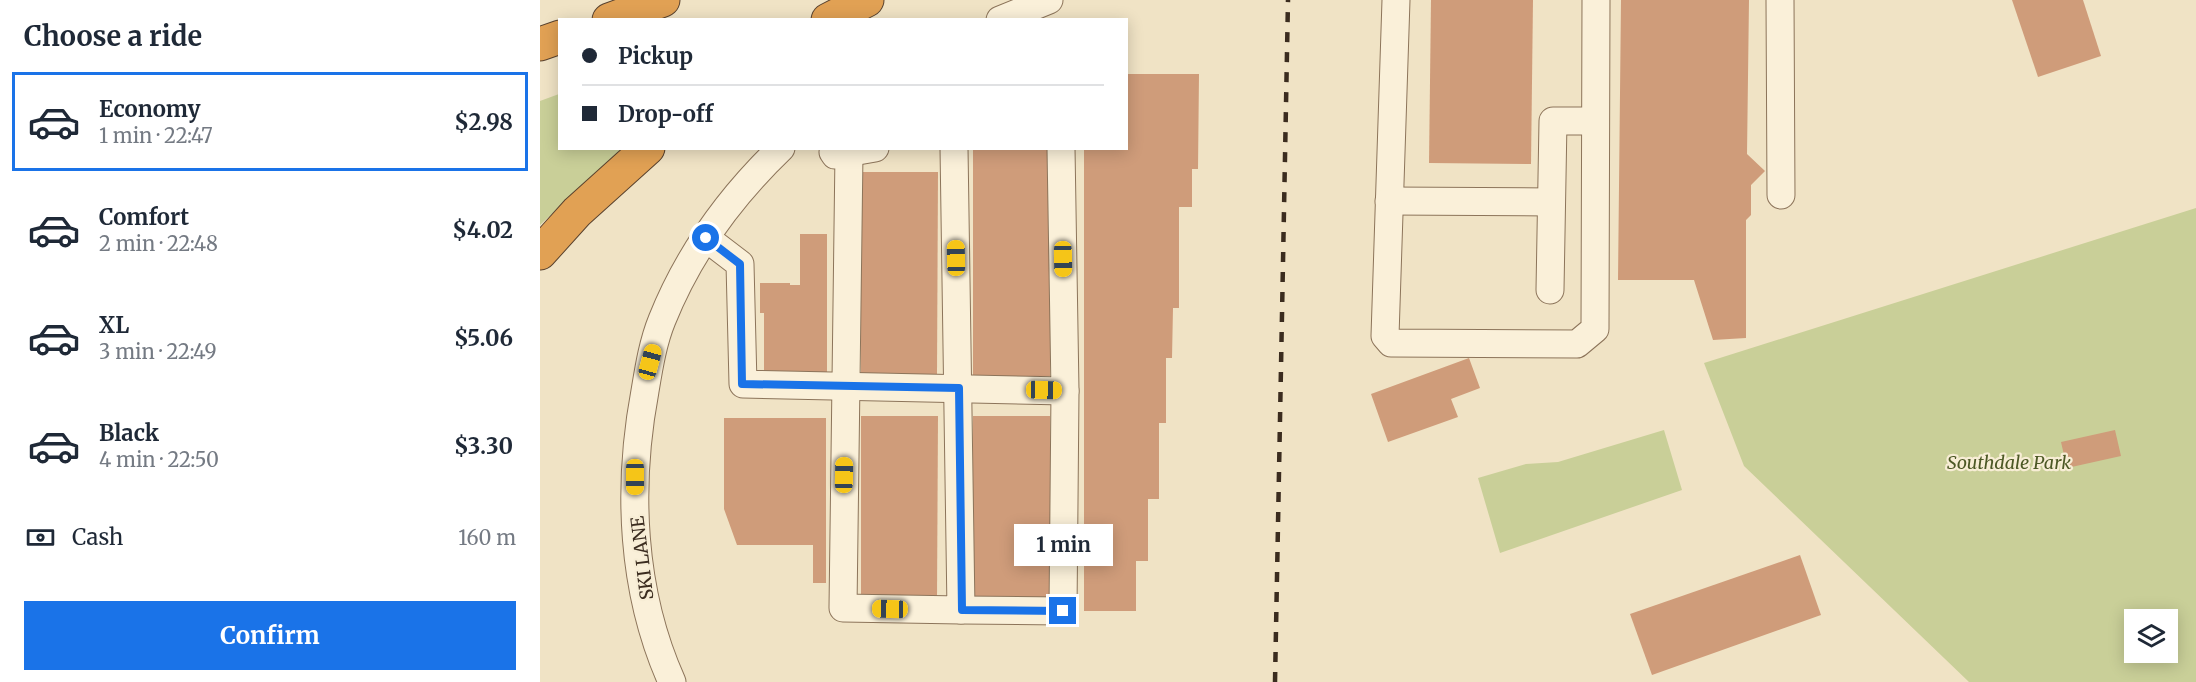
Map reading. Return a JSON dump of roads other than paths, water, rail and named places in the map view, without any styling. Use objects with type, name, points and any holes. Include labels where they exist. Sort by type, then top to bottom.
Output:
[{"type":"highway","points":[[614,18],[663,0]]},
{"type":"highway","points":[[832,18],[867,0]]},
{"type":"highway","points":[[540,44],[558,38]]},
{"type":"highway","points":[[540,253],[577,212],[646,150]]},
{"type":"street","points":[[1005,18],[1049,0]]},
{"type":"street","points":[[1395,0],[1385,336],[1391,343],[1577,344],[1595,329],[1596,0]]},
{"type":"street","points":[[1780,0],[1781,195]]},
{"type":"street","points":[[1550,290],[1553,121],[1595,121]]},
{"type":"street","name":"SKI LANE","points":[[672,682],[651,626],[635,530],[635,455],[650,362],[662,320],[706,238],[717,220],[779,150]]},
{"type":"street","points":[[852,150],[843,608],[1063,611],[1065,391],[1061,150]]},
{"type":"street","points":[[954,150],[962,610]]},
{"type":"street","points":[[1389,201],[1551,202]]},
{"type":"street","points":[[706,238],[740,264],[742,384],[1065,391]]},
{"type":"railway","points":[[1275,682],[1288,0]]},
{"type":"park label","name":"Southdale Park","points":[[2009,462]]}]
